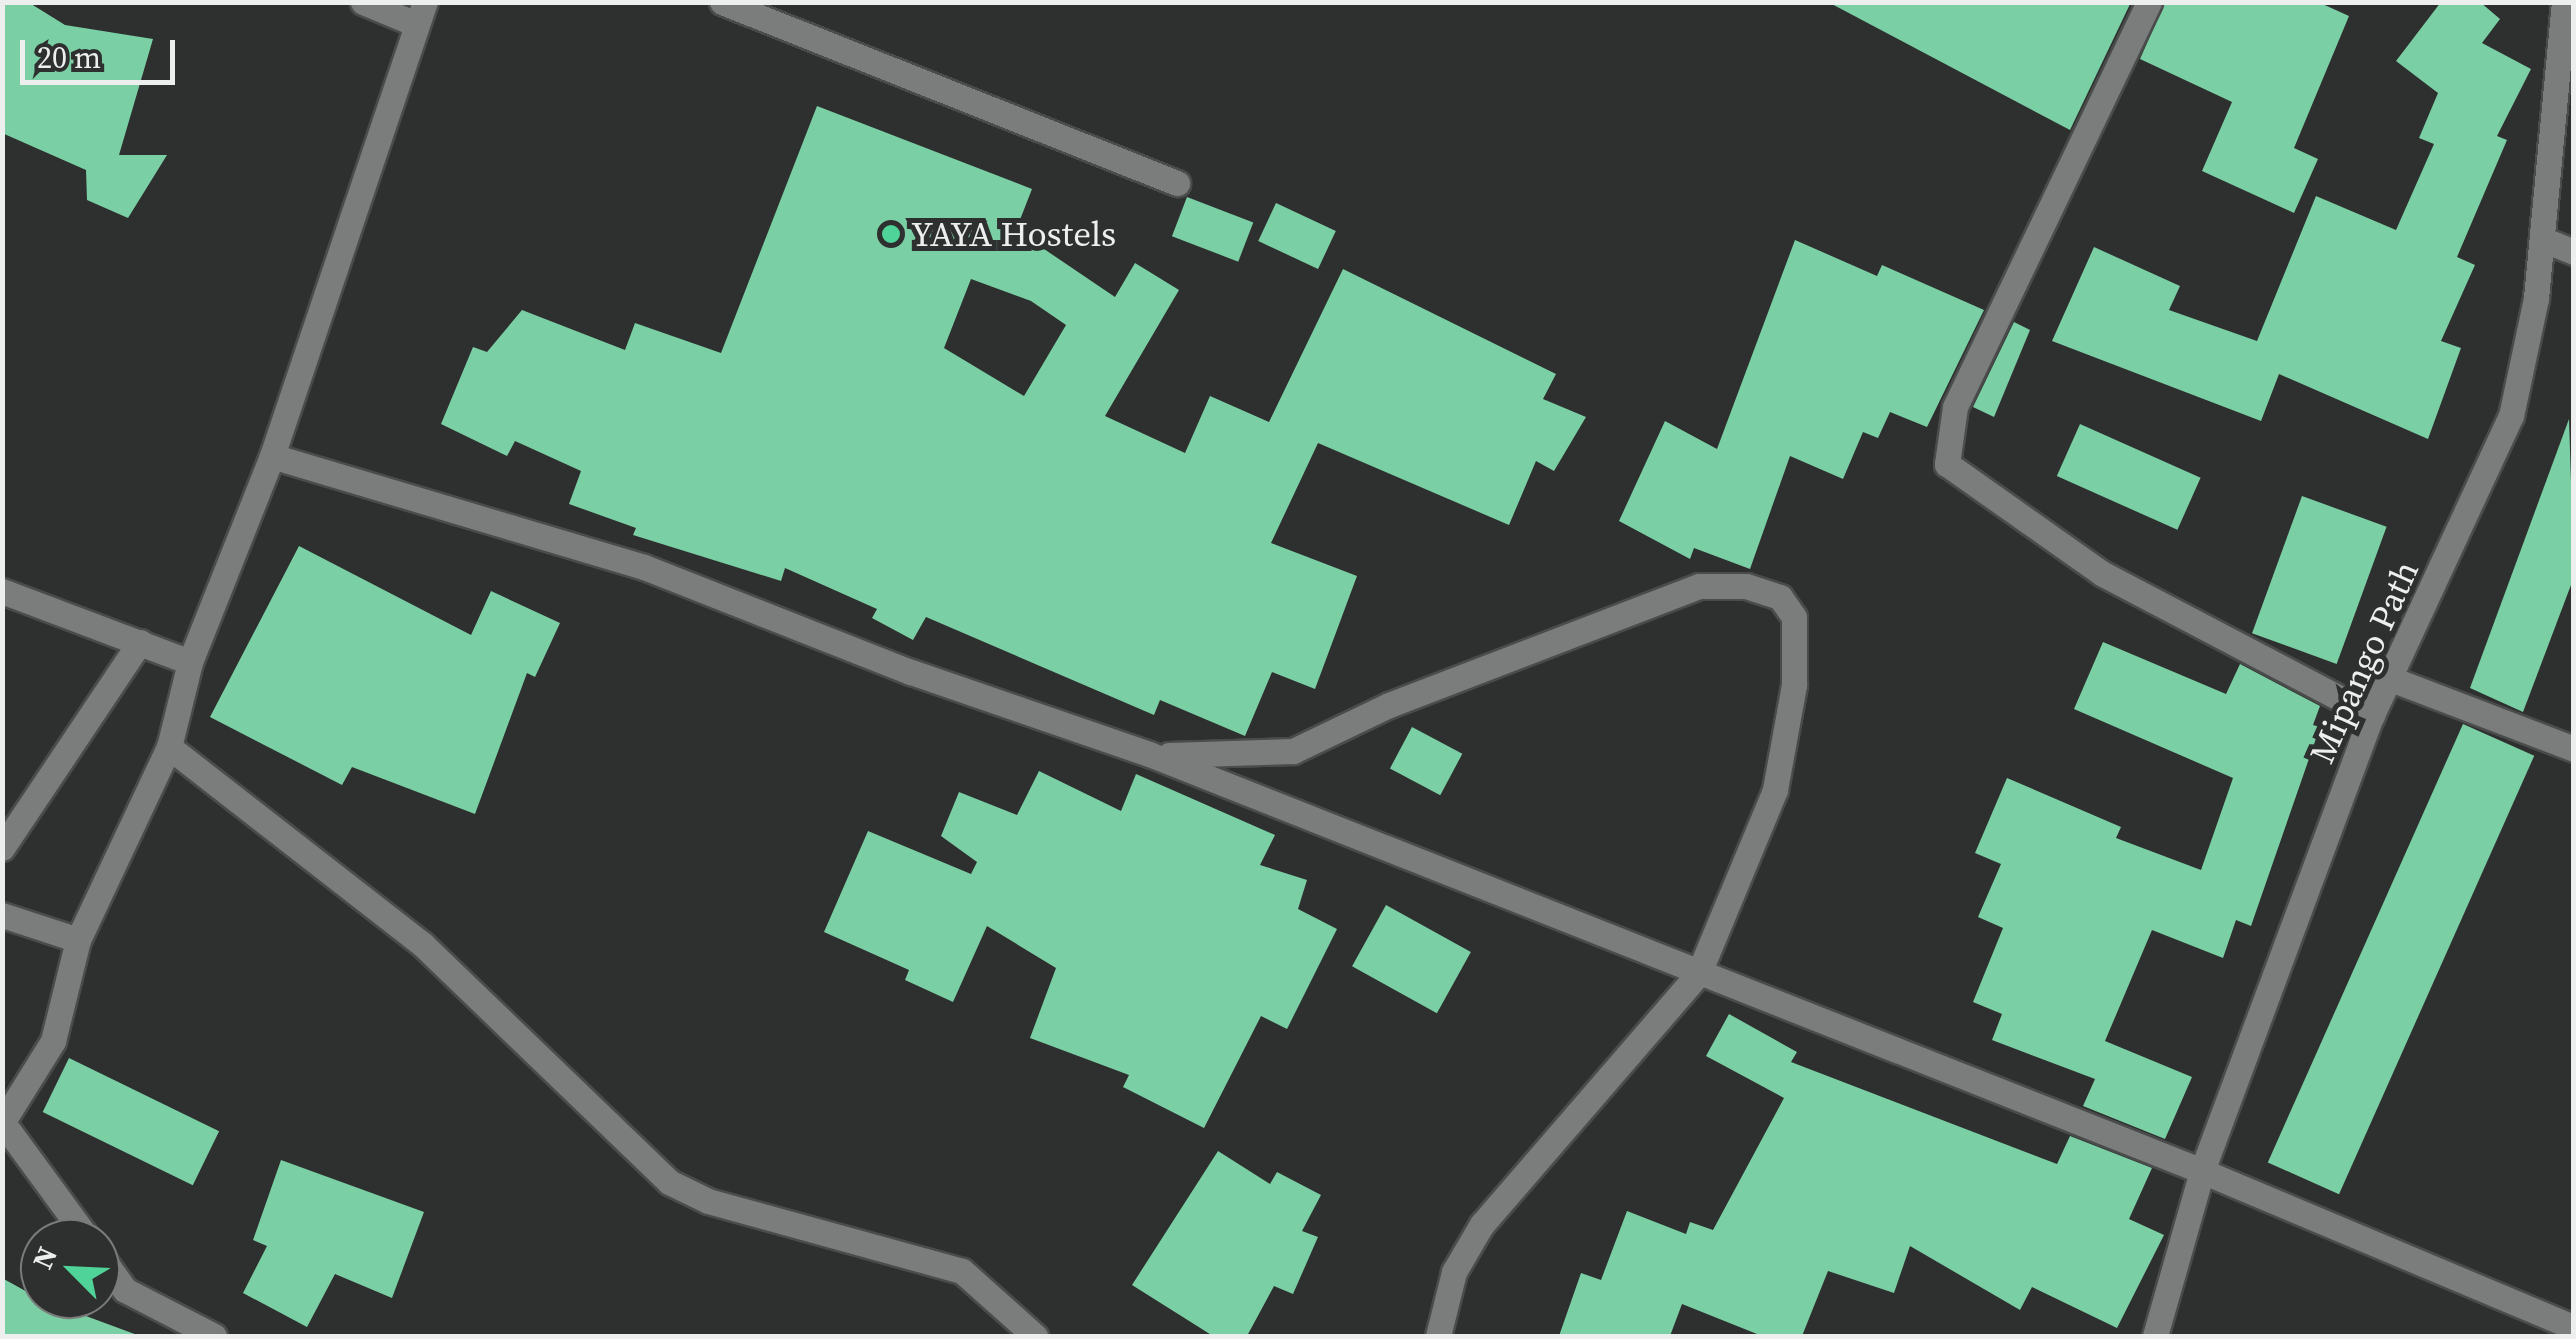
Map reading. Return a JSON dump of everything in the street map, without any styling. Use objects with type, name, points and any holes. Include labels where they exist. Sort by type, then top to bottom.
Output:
[{"type":"street","points":[[73,1219],[3,1123],[53,1041],[78,940],[169,747],[190,662],[272,456],[420,14],[364,2]]},
{"type":"street","points":[[722,2],[1177,183]]},
{"type":"street","points":[[2149,2],[1955,407],[1947,464],[2103,574],[2372,715]]},
{"type":"street","name":"Mipango Path","points":[[2155,1336],[2202,1170],[2372,715],[2511,416],[2542,239],[2564,2]]},
{"type":"street","points":[[2542,239],[2574,252]]},
{"type":"street","points":[[272,456],[644,567],[910,672],[1149,754],[2202,1170],[2574,1328]]},
{"type":"street","points":[[1149,754],[1293,751],[1390,705],[1699,586],[1746,586],[1780,597],[1794,618],[1794,686],[1775,790],[1698,973],[1482,1224],[1454,1272],[1438,1336]]},
{"type":"street","points":[[2,591],[190,662]]},
{"type":"street","points":[[2,848],[140,642]]},
{"type":"street","points":[[2391,679],[2574,749]]},
{"type":"street","points":[[169,747],[422,944],[669,1182],[708,1201],[962,1271],[1036,1336]]},
{"type":"street","points":[[2,915],[78,940]]},
{"type":"street","points":[[120,1283],[125,1290],[214,1336]]},
{"type":"building","points":[[2,2],[28,2],[65,25],[153,39],[119,155],[167,155],[128,218],[87,200],[86,170],[2,133]]},
{"type":"building","points":[[1828,2],[2131,2],[2070,130]]},
{"type":"building","points":[[2165,2],[2318,2],[2349,16],[2294,148],[2318,159],[2294,213],[2202,171],[2232,102],[2140,59]]},
{"type":"building","points":[[2441,2],[2480,2],[2500,19],[2482,43],[2531,69],[2497,136],[2507,140],[2457,257],[2475,265],[2441,341],[2461,348],[2428,439],[2279,374],[2261,421],[2052,341],[2094,247],[2180,286],[2169,310],[2257,341],[2316,196],[2396,230],[2434,144],[2419,138],[2438,93],[2396,61]]},
{"type":"building","points":[[817,106],[1032,189],[1016,230],[1115,297],[1135,263],[1179,290],[1105,416],[1185,453],[1210,396],[1269,422],[1343,269],[1556,374],[1543,399],[1586,417],[1554,471],[1536,461],[1509,525],[1318,443],[1271,543],[1357,576],[1315,689],[1272,672],[1245,736],[1160,700],[1154,715],[926,617],[913,640],[872,618],[877,609],[785,568],[781,581],[633,535],[636,528],[569,504],[581,471],[515,441],[507,456],[441,424],[473,347],[487,352],[522,310],[625,350],[635,323],[721,353]],"holes":[[[971,279],[1031,301],[1066,325],[1024,396],[944,348]]]},
{"type":"building","points":[[1187,197],[1253,222],[1238,262],[1172,236]]},
{"type":"building","points":[[1276,203],[1336,231],[1318,269],[1258,241]]},
{"type":"building","points":[[1795,240],[1877,276],[1882,265],[1984,310],[1927,427],[1890,412],[1878,438],[1863,432],[1843,479],[1790,456],[1750,569],[1694,548],[1690,559],[1619,521],[1665,421],[1717,449]]},
{"type":"building","points":[[2014,322],[2030,330],[1994,417],[1973,407]]},
{"type":"building","points":[[2569,419],[2574,577],[2523,712],[2470,688]]},
{"type":"building","points":[[2080,424],[2201,478],[2177,530],[2057,476]]},
{"type":"building","points":[[2302,496],[2387,527],[2337,664],[2252,633]]},
{"type":"building","points":[[299,546],[471,635],[491,591],[560,623],[535,677],[527,673],[475,814],[352,767],[342,785],[210,717]]},
{"type":"building","points":[[2103,642],[2226,694],[2240,664],[2320,706],[2313,725],[2320,727],[2251,926],[2236,920],[2223,958],[2152,930],[2105,1041],[2192,1077],[2165,1139],[2083,1106],[2095,1079],[1992,1040],[2002,1014],[1973,1002],[2003,928],[1978,917],[2001,864],[1975,853],[2007,778],[2121,827],[2116,838],[2201,870],[2233,778],[2074,709]]},
{"type":"building","points":[[2463,724],[2534,756],[2339,1194],[2268,1163]]},
{"type":"building","points":[[1412,727],[1462,754],[1440,795],[1390,768]]},
{"type":"building","points":[[1039,771],[1121,811],[1136,774],[1275,835],[1260,865],[1307,880],[1298,909],[1337,929],[1287,1029],[1261,1016],[1204,1128],[1123,1087],[1129,1075],[1030,1038],[1056,968],[987,926],[953,1002],[905,980],[909,970],[824,932],[868,831],[971,874],[977,862],[941,836],[959,792],[1017,815]]},
{"type":"building","points":[[1386,905],[1471,952],[1437,1013],[1352,966]]},
{"type":"building","points":[[1729,1014],[1797,1052],[1791,1062],[2057,1164],[2070,1136],[2152,1168],[2129,1219],[2164,1235],[2117,1328],[2032,1287],[2020,1310],[1910,1246],[1894,1293],[1828,1271],[1802,1336],[1762,1336],[1682,1304],[1670,1336],[1559,1336],[1581,1273],[1601,1280],[1627,1211],[1686,1234],[1690,1222],[1713,1230],[1784,1098],[1706,1056]]},
{"type":"building","points":[[69,1058],[219,1131],[193,1185],[43,1112]]},
{"type":"building","points":[[1218,1151],[1270,1184],[1277,1172],[1321,1195],[1302,1231],[1318,1237],[1293,1294],[1274,1286],[1247,1336],[1213,1336],[1132,1285]]},
{"type":"building","points":[[281,1160],[424,1212],[392,1298],[335,1274],[307,1327],[243,1293],[267,1246],[253,1240]]},
{"type":"building","points":[[2,1278],[20,1288],[20,1319],[94,1319],[140,1336],[2,1336]]},
{"type":"place","name":"YAYA Hostels","points":[[891,234]]}]
